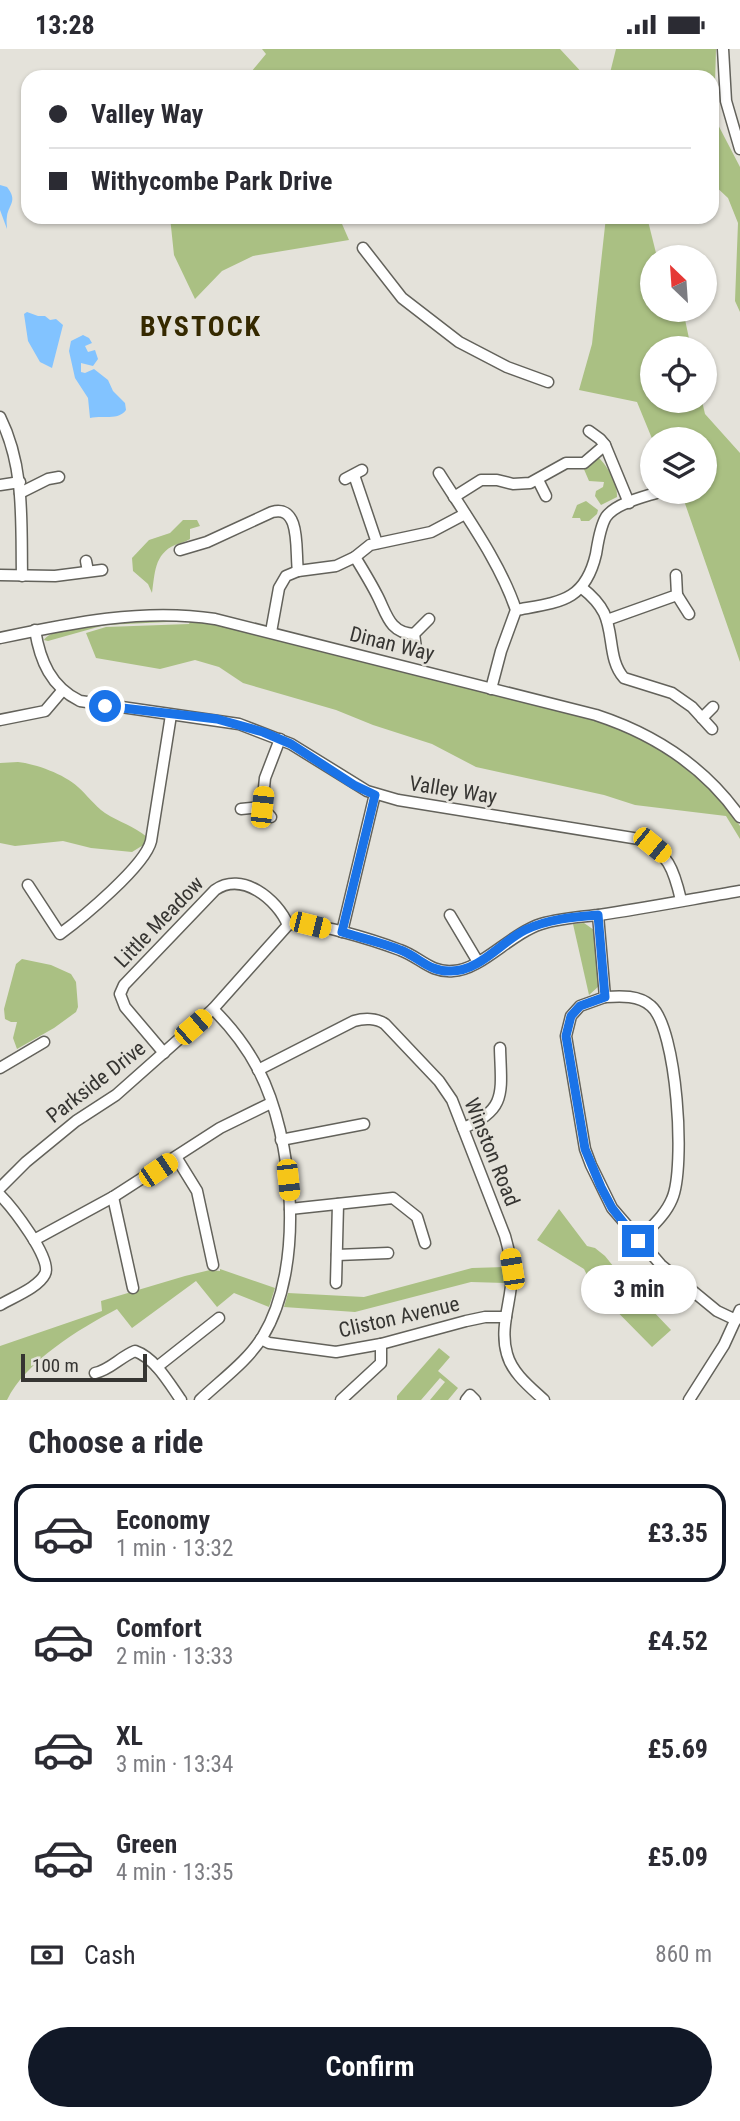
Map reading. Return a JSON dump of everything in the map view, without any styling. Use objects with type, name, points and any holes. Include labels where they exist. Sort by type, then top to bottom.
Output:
[{"type":"street","points":[[723,49],[726,101],[740,149]]},
{"type":"street","points":[[363,248],[402,298],[459,342],[507,367],[548,382]]},
{"type":"street","points":[[0,417],[11,442],[20,488],[22,576]]},
{"type":"street","points":[[589,431],[605,446],[629,503]]},
{"type":"street","points":[[454,497],[481,480],[521,484],[538,480],[566,463],[584,463],[605,446]]},
{"type":"street","points":[[439,473],[507,587],[516,610],[491,689]]},
{"type":"street","points":[[354,475],[377,543]]},
{"type":"street","points":[[0,485],[20,488],[59,477]]},
{"type":"street","points":[[538,480],[545,496]]},
{"type":"street","points":[[516,610],[562,600],[582,588],[593,565],[607,517],[615,509],[640,499]]},
{"type":"street","points":[[180,550],[223,535],[272,512],[283,511],[287,513],[297,534],[298,571]]},
{"type":"street","points":[[271,632],[282,580],[298,571],[328,569],[355,557],[370,545],[431,532],[465,513]]},
{"type":"street","points":[[196,532],[199,543]]},
{"type":"street","points":[[355,557],[379,599],[385,616],[396,628],[404,634],[414,634],[429,619]]},
{"type":"street","points":[[0,575],[55,576],[87,566],[102,570]]},
{"type":"street","points":[[676,575],[677,595],[689,614]]},
{"type":"street","points":[[582,588],[600,605],[607,620],[617,667],[624,678],[672,693],[692,707],[712,729]]},
{"type":"street","points":[[607,620],[677,595]]},
{"type":"street","name":"Dinan Way","points":[[0,638],[91,620],[189,615],[215,618],[596,715],[639,730],[682,758],[723,795],[740,817]]},
{"type":"street","points":[[0,720],[45,711],[62,691],[47,670],[35,630]]},
{"type":"street","points":[[414,634],[416,648]]},
{"type":"street","name":"Valley Way","points":[[62,691],[86,703],[239,724],[280,739],[375,795],[639,839],[663,854],[676,880],[681,900]]},
{"type":"street","points":[[702,718],[713,707]]},
{"type":"street","points":[[60,934],[107,896],[150,847],[170,715]]},
{"type":"street","points":[[271,817],[262,807],[265,778],[280,739]]},
{"type":"street","points":[[342,932],[375,795]]},
{"type":"street","points":[[241,809],[262,807]]},
{"type":"street","name":"Little Meadow","points":[[164,1053],[125,1007],[120,994],[124,985],[215,890],[226,884],[238,883],[262,894],[278,906],[288,925]]},
{"type":"street","points":[[28,885],[68,944]]},
{"type":"street","points":[[288,925],[300,923],[342,932],[400,950],[429,968],[456,971],[478,962],[506,941],[532,927],[570,917],[598,915],[740,891]]},
{"type":"street","points":[[450,915],[478,962]]},
{"type":"street","points":[[598,915],[605,997]]},
{"type":"street","name":"Parkside Drive","points":[[0,1188],[61,1133],[116,1095],[213,1009],[288,925]]},
{"type":"street","points":[[638,1241],[664,1214],[673,1198],[677,1181],[680,1146],[672,1070],[661,1017],[651,1005],[631,997],[605,997],[580,1006],[571,1016],[566,1036],[588,1157],[612,1208],[638,1241],[687,1288],[717,1311],[738,1315],[711,1368],[690,1400]]},
{"type":"street","points":[[200,1400],[261,1339],[276,1306],[290,1239],[286,1160],[271,1103],[258,1070],[230,1025],[213,1009]]},
{"type":"street","name":"Winston Road","points":[[258,1070],[364,1018],[381,1021],[446,1090],[505,1236],[509,1253],[512,1275],[506,1317],[507,1355],[523,1380],[544,1400]]},
{"type":"street","points":[[0,1068],[44,1042]]},
{"type":"street","points":[[463,1128],[483,1119],[496,1105],[501,1085],[500,1048]]},
{"type":"street","points":[[34,1240],[113,1198],[220,1128],[271,1103]]},
{"type":"street","points":[[281,1140],[364,1124]]},
{"type":"street","points":[[176,1157],[197,1191],[213,1265]]},
{"type":"street","points":[[0,1195],[34,1240],[46,1265],[44,1276],[0,1305]]},
{"type":"street","points":[[113,1198],[133,1288]]},
{"type":"street","points":[[290,1209],[393,1198],[417,1217],[425,1243]]},
{"type":"street","points":[[336,1283],[338,1203]]},
{"type":"street","points":[[337,1255],[388,1253]]},
{"type":"street","name":"Cliston Avenue","points":[[261,1339],[269,1343],[336,1352],[380,1344],[485,1317],[506,1317]]},
{"type":"street","points":[[157,1367],[219,1318]]},
{"type":"street","points":[[341,1400],[379,1367],[383,1359],[380,1344]]},
{"type":"street","points":[[95,1373],[135,1351],[157,1367],[181,1400]]},
{"type":"street","points":[[466,1400],[470,1395],[475,1400]]},
{"type":"green space","points":[[262,49],[560,49],[580,70],[253,70],[266,54]]},
{"type":"green space","points":[[616,49],[716,49],[715,70],[611,70]]},
{"type":"green space","points":[[719,127],[740,167],[740,312],[735,301],[738,223],[728,198],[719,190]]},
{"type":"green space","points":[[171,224],[342,224],[349,240],[253,256],[222,271],[195,299],[174,255]]},
{"type":"green space","points":[[605,224],[649,224],[654,245],[640,245],[640,322],[686,322],[688,336],[640,336],[640,409],[637,402],[579,390],[592,344]]},
{"type":"green space","points":[[642,413],[705,413],[717,427],[647,427]]},
{"type":"green space","points":[[717,427],[740,453],[740,662],[685,504],[717,504]]},
{"type":"green space","points":[[599,458],[612,476],[617,492],[617,497],[601,505],[595,496],[604,482],[589,481],[583,467]]},
{"type":"green space","points":[[586,501],[598,510],[597,514],[589,521],[572,518],[577,505]]},
{"type":"green space","points":[[183,520],[197,520],[200,526],[190,529],[190,539],[168,549],[159,559],[152,593],[148,584],[133,571],[132,558],[149,540],[170,533]]},
{"type":"green space","points":[[165,619],[187,621],[105,625],[44,640],[51,634],[81,626]]},
{"type":"green space","points":[[191,620],[605,723],[637,735],[675,759],[721,799],[740,826],[740,839],[726,816],[635,805],[604,795],[476,767],[432,744],[336,710],[243,683],[219,667],[195,660],[160,669],[96,658],[86,633],[106,627],[189,624]]},
{"type":"green space","points":[[18,762],[50,770],[72,782],[105,813],[147,837],[145,844],[132,852],[91,848],[63,841],[15,846],[0,843],[0,763]]},
{"type":"green space","points":[[584,923],[594,930],[599,986],[589,995],[573,924]]},
{"type":"green space","points":[[22,959],[51,965],[71,974],[76,982],[78,1007],[76,1012],[54,1028],[17,1049],[13,1038],[17,1022],[5,1019],[4,1009],[16,964]]},
{"type":"green space","points":[[559,1209],[587,1246],[595,1248],[605,1256],[671,1330],[652,1347],[585,1279],[587,1275],[584,1269],[537,1240]]},
{"type":"green space","points":[[505,1267],[505,1283],[471,1282],[355,1312],[284,1307],[288,1293],[364,1297],[472,1268]]},
{"type":"green space","points":[[220,1269],[275,1288],[269,1307],[234,1293],[217,1307],[196,1281],[132,1328],[117,1309],[86,1326],[40,1359],[7,1400],[0,1400],[0,1346],[102,1311],[101,1301],[185,1276]]},
{"type":"green space","points":[[439,1348],[450,1357],[438,1371],[458,1388],[448,1400],[430,1400],[445,1382],[440,1378],[421,1400],[397,1400],[397,1396]]},
{"type":"water","points":[[0,185],[7,187],[12,196],[7,229],[0,210]]},
{"type":"water","points":[[27,312],[45,316],[50,320],[56,319],[63,325],[52,368],[40,362],[28,341],[24,314]]},
{"type":"water","points":[[83,335],[92,343],[85,346],[88,352],[95,350],[98,359],[93,366],[81,363],[81,372],[94,369],[108,380],[113,391],[125,403],[126,410],[119,415],[90,418],[88,398],[75,378],[69,351],[71,341]]},
{"type":"district","name":"BYSTOCK","points":[[201,326]]},
{"type":"route","points":[[105,706],[239,724],[291,744],[334,773],[375,795],[342,932],[400,950],[429,968],[456,971],[471,967],[506,941],[540,924],[570,917],[598,915],[605,997],[580,1006],[571,1016],[566,1036],[585,1149],[612,1208],[638,1241]]}]
